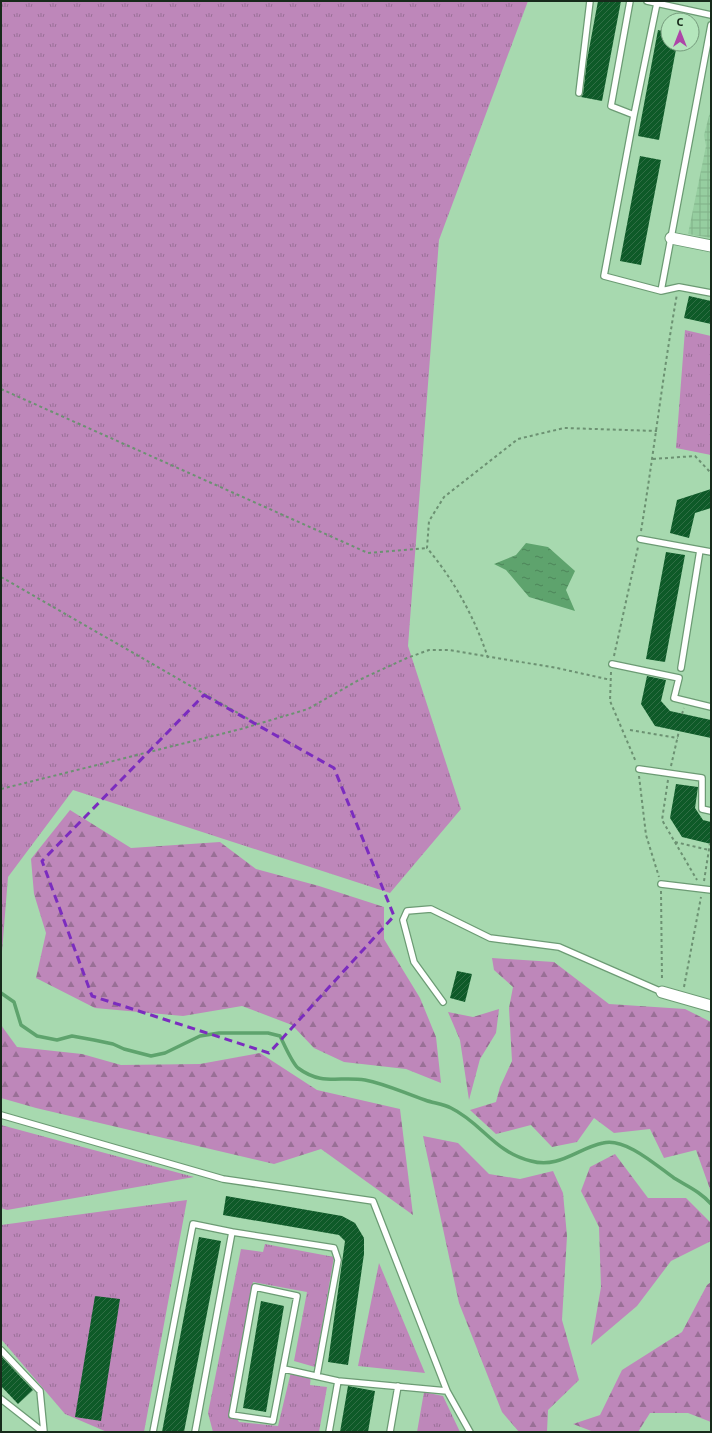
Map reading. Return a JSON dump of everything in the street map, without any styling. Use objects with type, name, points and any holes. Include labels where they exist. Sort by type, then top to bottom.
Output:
[{"type":"street","points":[[671,238],[711,246]]},
{"type":"street","points":[[662,992],[711,1006]]},
{"type":"lane","points":[[579,93],[590,1]]},
{"type":"lane","points":[[630,1],[612,106],[634,115]]},
{"type":"lane","points":[[647,1],[711,15]]},
{"type":"lane","points":[[657,3],[634,115],[604,276],[661,291],[679,287],[711,293]]},
{"type":"lane","points":[[661,291],[711,25]]},
{"type":"lane","points":[[640,539],[711,552]]},
{"type":"lane","points":[[681,668],[700,550]]},
{"type":"lane","points":[[612,664],[679,678],[674,698],[711,707]]},
{"type":"lane","points":[[639,769],[702,778],[702,809],[711,811]]},
{"type":"lane","points":[[661,884],[711,890]]},
{"type":"lane","points":[[443,1002],[414,962],[403,920],[407,911],[431,909],[490,938],[560,947],[662,992]]},
{"type":"lane","points":[[1,1115],[223,1179],[373,1201],[447,1391],[470,1432]]},
{"type":"lane","points":[[153,1432],[193,1224],[232,1232],[334,1248],[338,1260],[317,1375]]},
{"type":"lane","points":[[195,1432],[232,1232]]},
{"type":"lane","points":[[255,1288],[297,1296],[284,1369],[273,1421],[232,1415],[255,1288]]},
{"type":"lane","points":[[1,1350],[40,1391],[43,1432]]},
{"type":"lane","points":[[284,1369],[317,1375],[338,1381],[447,1391]]},
{"type":"lane","points":[[329,1432],[338,1381]]},
{"type":"lane","points":[[390,1432],[398,1386]]},
{"type":"lane","points":[[1,1399],[43,1432]]},
{"type":"path","points":[[662,992],[661,884],[646,835],[639,769],[610,701],[612,664],[640,539],[657,431],[661,390],[679,287]]},
{"type":"path","points":[[1,390],[368,553],[427,548]]},
{"type":"path","points":[[488,658],[482,639],[463,599],[444,568],[427,548],[429,521],[444,497],[518,439],[564,428],[657,431]]},
{"type":"path","points":[[653,459],[694,456],[711,473]]},
{"type":"path","points":[[1,577],[257,724]]},
{"type":"path","points":[[1,789],[257,724],[308,709],[357,681],[407,658],[429,650],[449,650],[488,658],[557,668],[611,680]]},
{"type":"path","points":[[630,730],[678,738]]},
{"type":"path","points":[[669,773],[679,731]]},
{"type":"path","points":[[675,842],[709,850]]},
{"type":"path","points":[[702,888],[710,844]]},
{"type":"highlighted area","points":[[204,695],[334,768],[394,916],[269,1053],[92,996],[42,861]]},
{"type":"shaded area","points":[[711,108],[711,238],[688,234],[706,146],[704,135]]},
{"type":"green space","points":[[1,1],[528,1],[439,240],[408,646],[461,809],[390,893],[73,790],[8,877],[1,964]]},
{"type":"green space","points":[[685,330],[711,336],[711,455],[676,448]]},
{"type":"green space","points":[[70,810],[131,848],[220,842],[256,869],[319,886],[384,907],[384,939],[420,998],[436,1037],[441,1083],[406,1069],[344,1062],[314,1048],[292,1025],[242,1006],[183,1016],[95,1008],[36,978],[46,933],[34,894],[31,859]]},
{"type":"green space","points":[[492,958],[554,962],[609,1004],[685,1009],[711,1022],[711,1192],[696,1150],[664,1158],[650,1129],[614,1133],[594,1118],[577,1142],[552,1147],[531,1125],[496,1134],[470,1110],[496,1102],[500,1087],[512,1061],[509,1008],[513,987],[494,970]]},
{"type":"green space","points":[[499,1009],[496,1033],[480,1059],[469,1100],[460,1040],[448,1012],[473,1017]]},
{"type":"green space","points":[[1,1025],[17,1047],[82,1054],[121,1065],[200,1064],[260,1053],[317,1090],[400,1109],[413,1215],[321,1149],[274,1164],[36,1108],[1,1098]]},
{"type":"green space","points":[[1,1125],[194,1177],[7,1210],[1,1208]]},
{"type":"green space","points":[[423,1136],[458,1143],[489,1174],[520,1179],[553,1171],[563,1193],[567,1236],[562,1320],[579,1380],[548,1410],[547,1432],[519,1432],[502,1412],[459,1303]]},
{"type":"green space","points":[[615,1154],[648,1198],[686,1198],[711,1223],[711,1241],[671,1261],[637,1306],[591,1345],[601,1287],[599,1227],[581,1191],[590,1167]]},
{"type":"green space","points":[[187,1200],[144,1432],[107,1432],[65,1414],[1,1339],[1,1225]]},
{"type":"green space","points":[[265,1244],[334,1257],[315,1367],[294,1361],[307,1292],[253,1282],[230,1406],[239,1422],[278,1426],[291,1372],[311,1375],[310,1385],[327,1387],[319,1432],[213,1432],[208,1413],[241,1249],[263,1252]]},
{"type":"green space","points":[[379,1263],[425,1373],[358,1366]]},
{"type":"green space","points":[[711,1282],[711,1422],[688,1413],[650,1413],[638,1432],[594,1432],[573,1424],[600,1415],[622,1370],[682,1332],[707,1285]]},
{"type":"green space","points":[[424,1392],[443,1396],[460,1432],[417,1432]]},
{"type":"water","points":[[526,543],[548,547],[575,571],[566,590],[575,611],[529,597],[506,570],[494,564],[516,555]]},
{"type":"building","points":[[598,1],[621,1],[602,101],[581,97],[583,94],[587,60]]},
{"type":"building","points":[[658,30],[660,30],[660,52],[676,52],[659,140],[638,136]]},
{"type":"building","points":[[640,156],[661,160],[641,265],[620,261]]},
{"type":"building","points":[[689,296],[711,301],[711,324],[684,318]]},
{"type":"building","points":[[711,489],[711,508],[695,513],[689,538],[670,533],[677,500]]},
{"type":"building","points":[[666,552],[685,555],[665,662],[646,659]]},
{"type":"building","points":[[647,676],[666,680],[661,701],[670,711],[711,720],[711,738],[655,726],[641,704]]},
{"type":"building","points":[[676,784],[698,787],[695,808],[703,820],[711,822],[711,844],[682,837],[670,818]]},
{"type":"building","points":[[457,971],[472,974],[465,1002],[450,998]]},
{"type":"building","points":[[226,1196],[342,1216],[355,1223],[364,1238],[364,1254],[348,1365],[328,1362],[345,1241],[339,1235],[223,1215]]},
{"type":"building","points":[[199,1237],[221,1241],[184,1432],[162,1432]]},
{"type":"building","points":[[95,1296],[120,1299],[101,1421],[75,1417]]},
{"type":"building","points":[[261,1301],[284,1306],[266,1412],[243,1408]]},
{"type":"building","points":[[1,1356],[33,1390],[18,1404],[1,1386]]},
{"type":"building","points":[[348,1386],[375,1391],[368,1432],[340,1432]]},
{"type":"waterway","points":[[1,993],[14,1002],[21,1025],[37,1036],[57,1040],[72,1036],[113,1044],[124,1049],[151,1056],[165,1053],[200,1036],[219,1033],[268,1033],[280,1036],[296,1066],[307,1074],[323,1079],[365,1080],[388,1086],[448,1107],[462,1114],[507,1151],[518,1157],[541,1163],[551,1162],[603,1143],[612,1142],[621,1144],[631,1148],[650,1160],[674,1178],[698,1193],[711,1204]]}]
